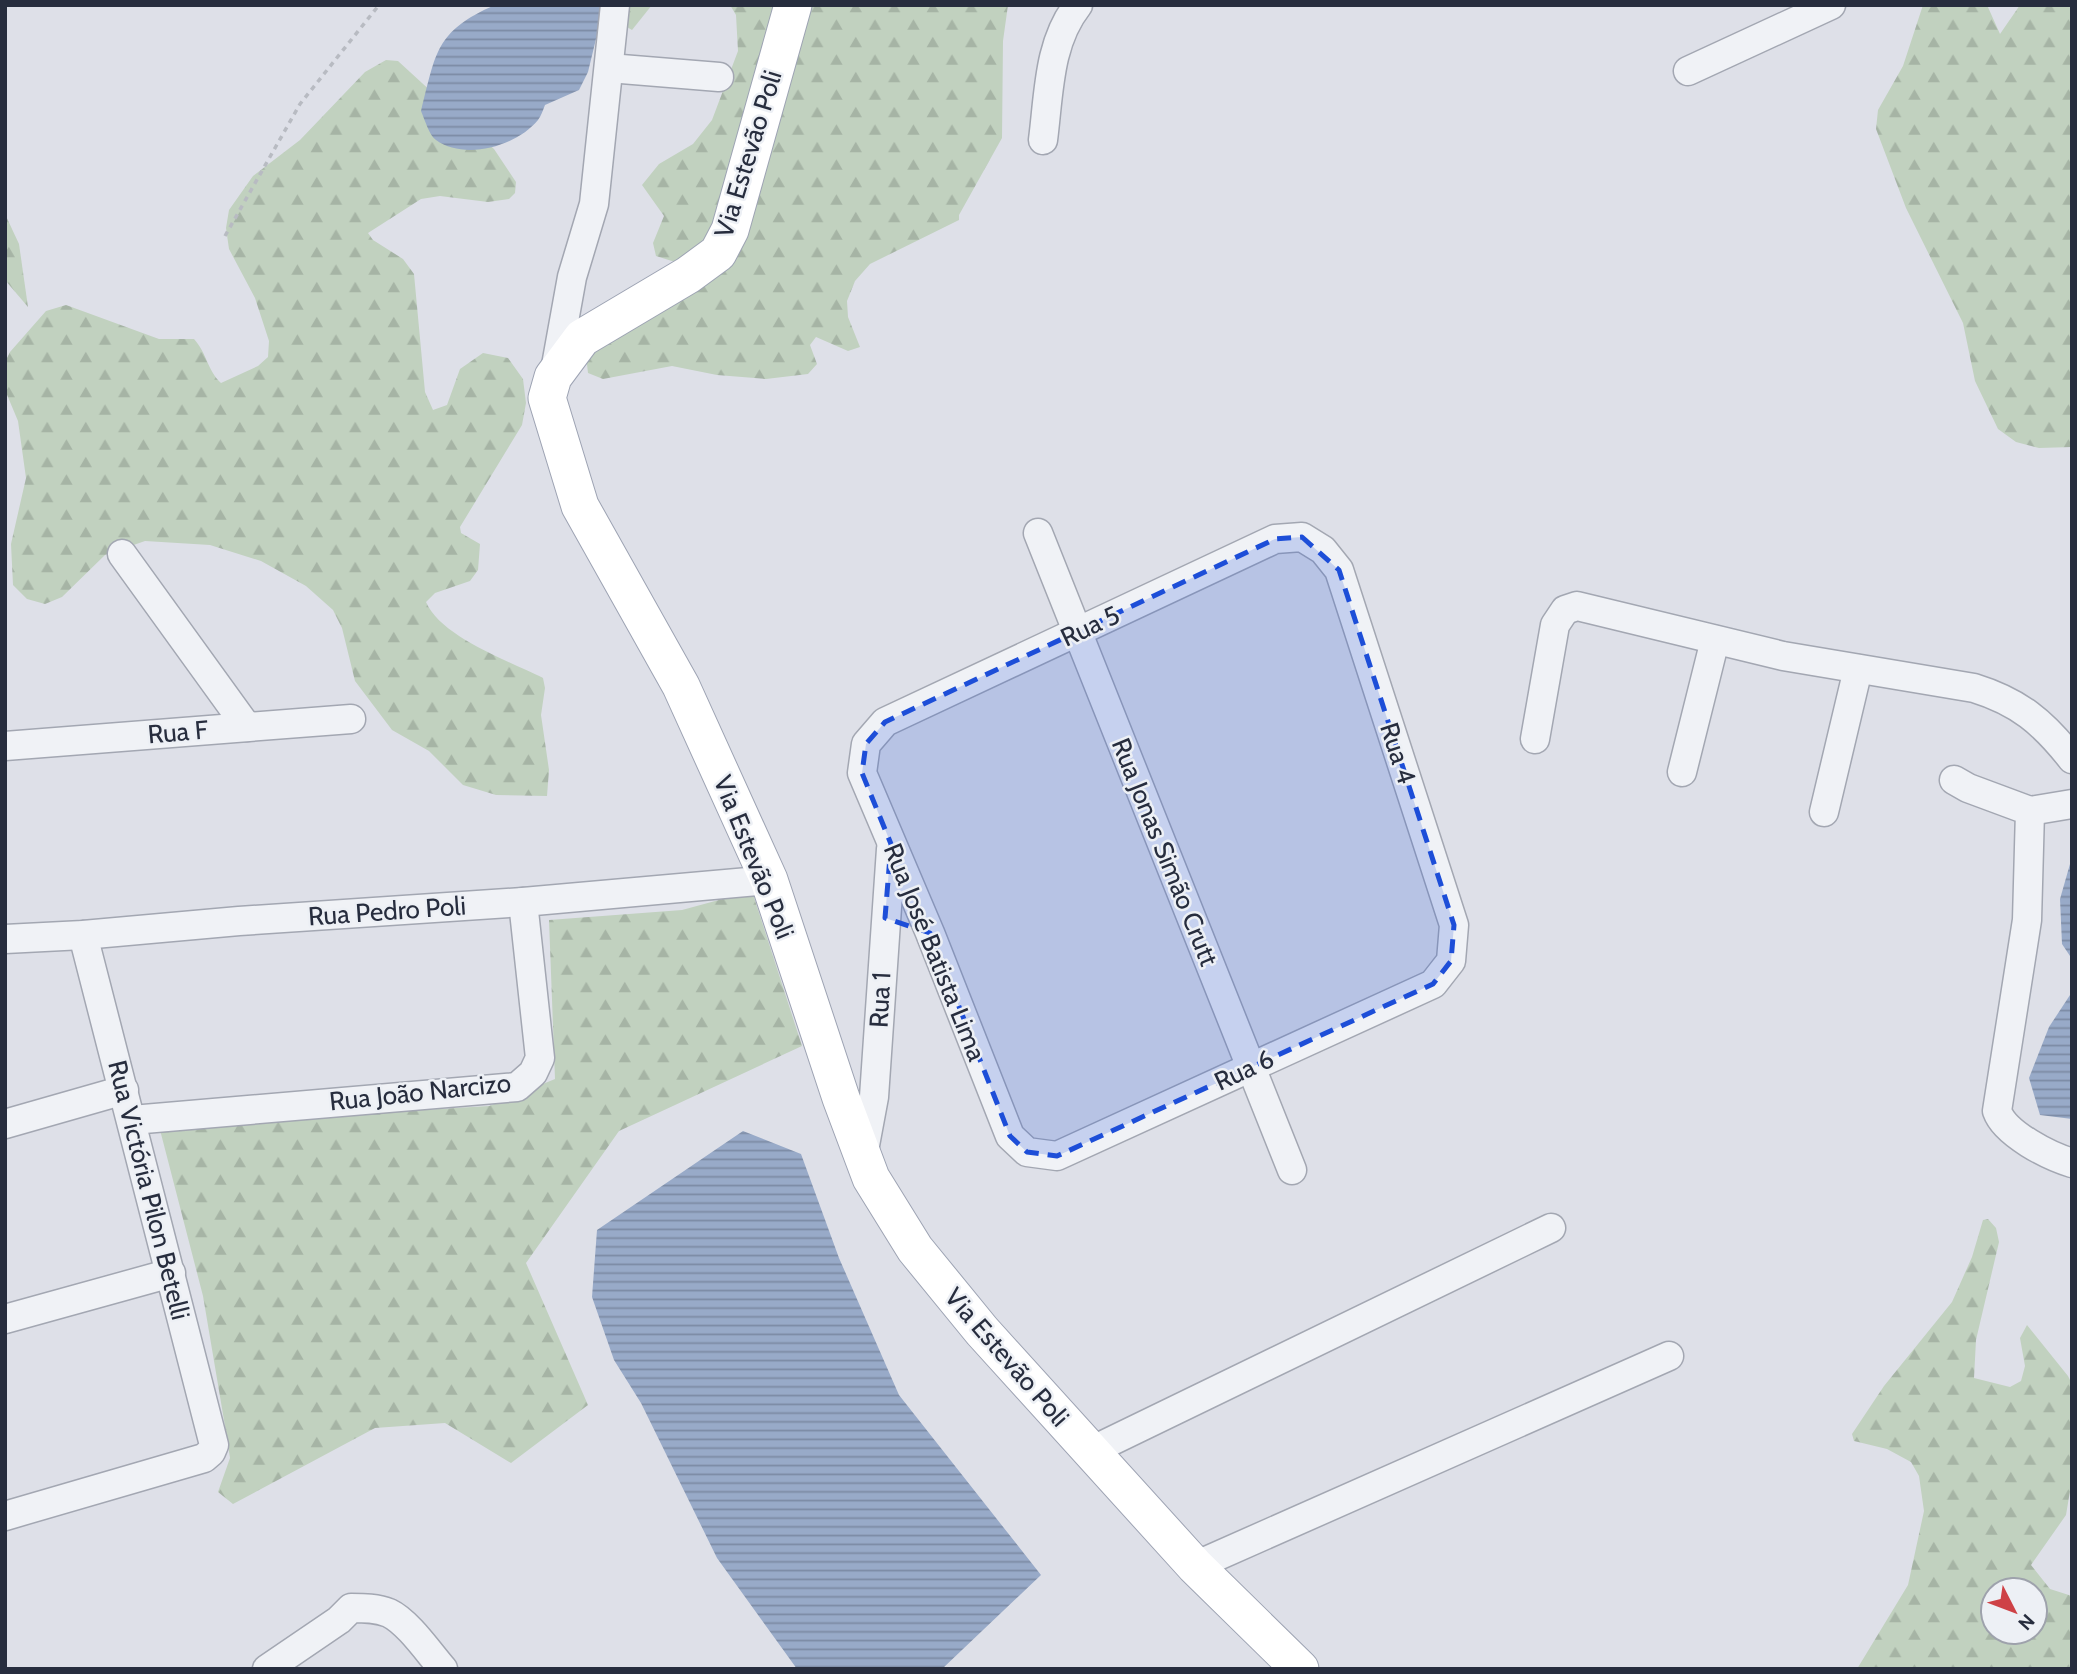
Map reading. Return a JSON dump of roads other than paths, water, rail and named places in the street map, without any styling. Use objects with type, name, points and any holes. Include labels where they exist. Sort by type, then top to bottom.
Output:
[{"type":"main road","name":"Via Estevão Poli","points":[[793,5],[730,230],[718,253],[688,275],[582,338],[554,377],[547,398],[580,506],[681,686],[769,880],[841,1098],[872,1178],[915,1248],[982,1331],[1195,1566],[1300,1669]]},
{"type":"street","points":[[554,377],[572,277],[594,204],[615,5]]},
{"type":"street","points":[[1043,140],[1054,56],[1065,25],[1078,5]]},
{"type":"street","points":[[1688,71],[1831,5]]},
{"type":"street","points":[[609,68],[719,77]]},
{"type":"street","name":"Rua Jonas Simão Crutt","points":[[1038,533],[1293,1170]]},
{"type":"street","name":"Rua 5","points":[[866,744],[885,722],[1275,539],[1301,537],[1323,550]]},
{"type":"street","name":"Rua 4","points":[[1323,550],[1339,570],[1454,925],[1451,961]]},
{"type":"street","points":[[121,554],[247,727]]},
{"type":"street","points":[[1535,739],[1555,625],[1570,606],[1577,606],[1783,656],[1974,688],[2002,697],[2022,708],[2040,723],[2072,759]]},
{"type":"street","points":[[1682,772],[1715,640]]},
{"type":"street","points":[[1824,812],[1858,668]]},
{"type":"street","name":"Rua F","points":[[5,746],[351,719]]},
{"type":"street","name":"Rua José Batista Lima","points":[[866,744],[862,773],[930,933],[1010,1136],[1027,1152]]},
{"type":"street","points":[[1954,780],[1968,788],[2030,811],[2072,804]]},
{"type":"street","points":[[2030,811],[2027,920],[1997,1111],[2006,1125],[2017,1134],[2052,1156],[2072,1163]]},
{"type":"street","name":"Rua 1","points":[[863,1156],[874,1097],[891,844]]},
{"type":"street","name":"Rua Pedro Poli","points":[[5,939],[83,935],[240,920],[523,902],[769,880]]},
{"type":"street","name":"Rua João Narcizo","points":[[132,1120],[517,1087],[533,1073],[540,1058],[523,902]]},
{"type":"street","points":[[885,918],[930,933]]},
{"type":"street","name":"Rua Victória Pilon Betelli","points":[[5,1516],[204,1458],[214,1445],[83,935]]},
{"type":"street","name":"Rua 6","points":[[1027,1152],[1057,1156],[1433,984],[1451,961]]},
{"type":"street","points":[[5,1124],[124,1090]]},
{"type":"street","points":[[1089,1452],[1551,1228]]},
{"type":"street","points":[[5,1319],[171,1273]]},
{"type":"street","points":[[1195,1566],[1669,1356]]},
{"type":"street","points":[[267,1669],[339,1620],[351,1608],[370,1608],[390,1614],[402,1622],[443,1669]]},
{"type":"water","points":[[495,5],[601,5],[602,14],[588,72],[579,90],[545,105],[538,120],[517,137],[490,148],[475,150],[448,146],[434,138],[421,111],[435,59],[441,46],[460,24]]},
{"type":"water","points":[[2070,864],[2072,959],[2062,944],[2060,899]]},
{"type":"water","points":[[2072,992],[2072,1119],[2040,1115],[2029,1078],[2049,1027]]},
{"type":"water","points":[[743,1131],[801,1154],[839,1258],[899,1395],[1041,1575],[942,1669],[797,1669],[717,1558],[641,1403],[614,1360],[592,1297],[597,1230]]}]
